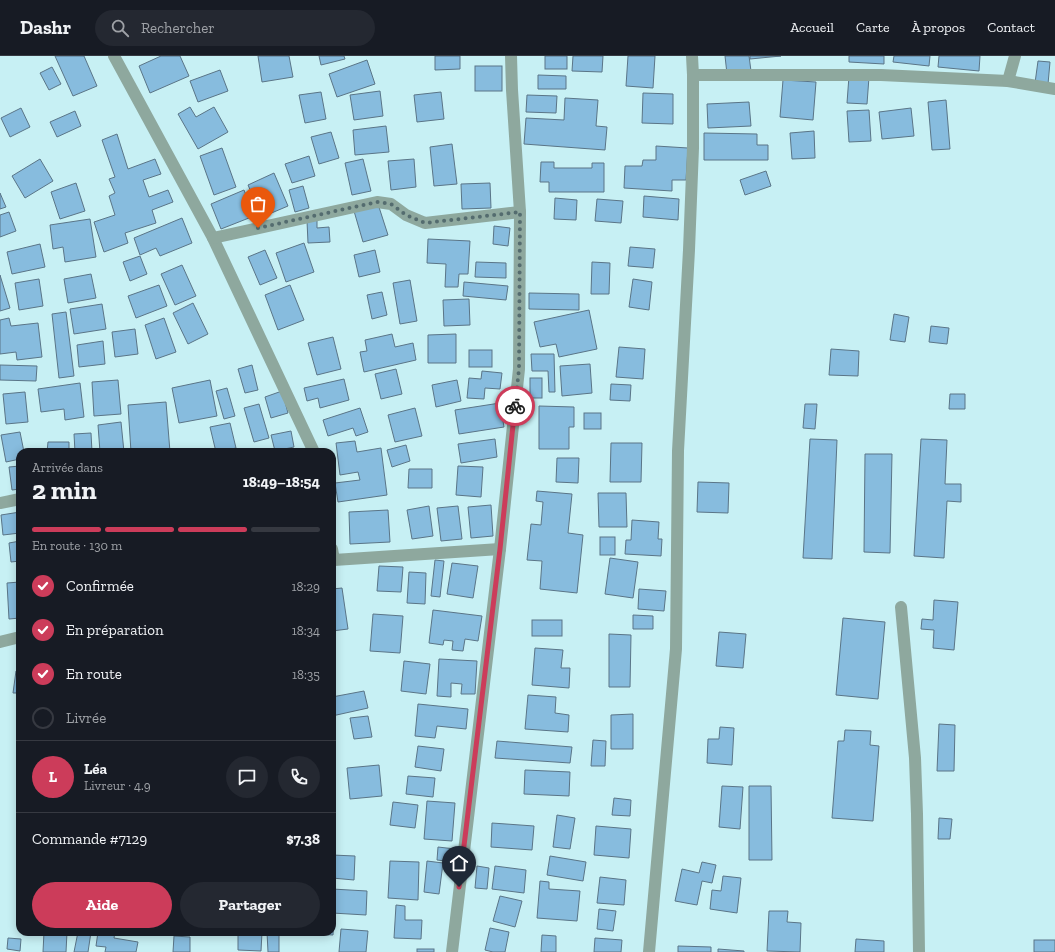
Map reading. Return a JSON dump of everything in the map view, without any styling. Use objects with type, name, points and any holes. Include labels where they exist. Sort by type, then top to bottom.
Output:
[{"type":"street","points":[[114,56],[213,238],[312,448]]},
{"type":"street","points":[[452,952],[500,549],[519,369],[520,212],[511,56]]},
{"type":"street","points":[[649,952],[676,649],[678,451],[690,250],[692,56]]},
{"type":"street","points":[[1008,81],[1015,56]]},
{"type":"street","points":[[693,75],[881,75],[1008,81],[1055,88]]},
{"type":"street","points":[[213,238],[377,202],[391,204],[406,215],[425,223],[520,212]]},
{"type":"street","points":[[0,503],[16,500]]},
{"type":"street","points":[[336,556],[500,549]]},
{"type":"street","points":[[901,607],[915,758],[920,952]]},
{"type":"street","points":[[0,642],[16,638]]},
{"type":"building","points":[[55,56],[84,56],[97,86],[73,96]]},
{"type":"building","points":[[161,56],[180,56],[189,76],[150,93],[139,66]]},
{"type":"building","points":[[258,56],[289,56],[293,77],[262,82]]},
{"type":"building","points":[[319,56],[344,56],[345,59],[321,65]]},
{"type":"building","points":[[435,56],[460,56],[460,69],[435,70]]},
{"type":"building","points":[[545,56],[567,56],[567,69],[545,69]]},
{"type":"building","points":[[573,56],[603,56],[602,72],[572,71]]},
{"type":"building","points":[[628,56],[655,56],[653,88],[626,86]]},
{"type":"building","points":[[725,56],[749,56],[751,71],[727,74]]},
{"type":"building","points":[[750,56],[781,56],[750,59]]},
{"type":"building","points":[[849,56],[884,56],[884,64],[849,62]]},
{"type":"building","points":[[894,56],[930,56],[929,66],[893,62]]},
{"type":"building","points":[[939,56],[980,56],[979,71],[938,67]]},
{"type":"building","points":[[367,60],[375,84],[337,97],[329,74]]},
{"type":"building","points":[[1038,61],[1050,62],[1048,84],[1035,83]]},
{"type":"building","points":[[475,66],[502,66],[502,91],[475,91]]},
{"type":"building","points":[[52,67],[61,84],[49,90],[40,73]]},
{"type":"building","points":[[220,70],[228,91],[198,102],[190,81]]},
{"type":"building","points":[[538,75],[566,76],[566,89],[538,89]]},
{"type":"building","points":[[849,76],[869,77],[867,104],[847,103]]},
{"type":"building","points":[[783,80],[816,82],[813,120],[780,117]]},
{"type":"building","points":[[380,91],[383,116],[354,120],[350,95]]},
{"type":"building","points":[[321,92],[326,119],[305,123],[299,95]]},
{"type":"building","points":[[441,92],[444,119],[417,122],[414,95]]},
{"type":"building","points":[[643,93],[673,94],[673,124],[642,123]]},
{"type":"building","points":[[527,95],[557,96],[556,113],[526,112]]},
{"type":"building","points":[[565,98],[598,100],[596,126],[607,127],[605,150],[524,144],[526,118],[564,120]]},
{"type":"building","points":[[946,100],[950,149],[932,150],[928,102]]},
{"type":"building","points":[[749,102],[751,126],[708,128],[707,104]]},
{"type":"building","points":[[190,107],[196,117],[214,107],[228,132],[198,149],[178,114]]},
{"type":"building","points":[[21,108],[30,127],[10,137],[1,118]]},
{"type":"building","points":[[911,108],[914,136],[882,139],[879,112]]},
{"type":"building","points":[[869,110],[871,141],[849,142],[847,111]]},
{"type":"building","points":[[75,111],[81,126],[57,137],[50,122]]},
{"type":"building","points":[[386,126],[389,152],[355,155],[353,130]]},
{"type":"building","points":[[814,131],[815,158],[792,159],[790,133]]},
{"type":"building","points":[[331,132],[339,158],[319,164],[311,137]]},
{"type":"building","points":[[704,133],[757,134],[757,145],[768,145],[768,160],[704,160]]},
{"type":"building","points":[[117,134],[128,169],[155,159],[161,174],[143,180],[149,197],[168,190],[173,202],[152,210],[156,223],[125,233],[128,243],[104,252],[94,222],[115,215],[109,196],[115,193],[109,179],[115,177],[102,140]]},
{"type":"building","points":[[452,144],[457,184],[434,186],[430,147]]},
{"type":"building","points":[[656,146],[688,148],[686,180],[672,180],[672,191],[624,188],[625,166],[642,166],[643,160],[656,160]]},
{"type":"building","points":[[222,148],[236,187],[214,195],[200,156]]},
{"type":"building","points":[[309,156],[315,176],[292,183],[285,164]]},
{"type":"building","points":[[40,159],[53,181],[25,198],[12,176]]},
{"type":"building","points":[[363,159],[371,191],[352,195],[345,163]]},
{"type":"building","points":[[414,159],[416,187],[391,190],[388,161]]},
{"type":"building","points":[[541,162],[554,162],[554,168],[592,168],[592,163],[604,163],[604,192],[549,192],[549,182],[540,182]]},
{"type":"building","points":[[766,171],[771,186],[745,195],[740,180]]},
{"type":"building","points":[[274,173],[288,206],[262,217],[248,185]]},
{"type":"building","points":[[76,183],[85,211],[60,219],[51,192]]},
{"type":"building","points":[[490,183],[491,208],[462,209],[461,184]]},
{"type":"building","points":[[303,186],[309,208],[295,212],[289,190]]},
{"type":"building","points":[[244,190],[254,216],[221,229],[211,204]]},
{"type":"building","points":[[0,193],[6,207],[0,209]]},
{"type":"building","points":[[644,196],[679,199],[678,220],[643,217]]},
{"type":"building","points":[[555,198],[577,200],[576,220],[554,219]]},
{"type":"building","points":[[597,199],[623,201],[621,223],[595,221]]},
{"type":"building","points":[[378,204],[388,235],[363,242],[354,211]]},
{"type":"building","points":[[9,212],[16,231],[0,237],[0,215]]},
{"type":"building","points":[[182,218],[192,243],[160,256],[156,248],[140,255],[134,238]]},
{"type":"building","points":[[90,219],[96,257],[65,262],[63,247],[53,249],[50,225]]},
{"type":"building","points":[[317,220],[317,228],[329,227],[330,242],[308,243],[307,221]]},
{"type":"building","points":[[494,226],[510,228],[508,246],[493,244]]},
{"type":"building","points":[[428,239],[470,241],[468,274],[459,274],[458,287],[445,287],[446,264],[427,263]]},
{"type":"building","points":[[304,243],[314,272],[286,282],[276,253]]},
{"type":"building","points":[[40,244],[45,267],[12,274],[7,252]]},
{"type":"building","points":[[630,247],[655,249],[653,268],[628,266]]},
{"type":"building","points":[[265,250],[277,278],[260,285],[248,257]]},
{"type":"building","points":[[375,250],[380,272],[359,277],[354,255]]},
{"type":"building","points":[[140,256],[147,274],[130,281],[123,262]]},
{"type":"building","points":[[476,262],[506,263],[506,278],[475,277]]},
{"type":"building","points":[[592,262],[610,263],[609,294],[591,294]]},
{"type":"building","points":[[182,265],[196,296],[175,305],[161,274]]},
{"type":"building","points":[[91,274],[96,298],[68,303],[64,279]]},
{"type":"building","points":[[0,275],[10,308],[0,311]]},
{"type":"building","points":[[39,279],[43,306],[19,310],[15,283]]},
{"type":"building","points":[[633,279],[652,282],[649,310],[629,307]]},
{"type":"building","points":[[410,280],[417,321],[400,324],[393,283]]},
{"type":"building","points":[[464,282],[508,286],[506,300],[463,296]]},
{"type":"building","points":[[159,285],[167,306],[136,318],[128,296]]},
{"type":"building","points":[[290,285],[304,320],[278,330],[265,295]]},
{"type":"building","points":[[382,292],[387,315],[372,319],[367,295]]},
{"type":"building","points":[[529,293],[579,294],[579,310],[529,309]]},
{"type":"building","points":[[469,299],[470,325],[444,326],[443,300]]},
{"type":"building","points":[[193,303],[208,334],[188,344],[173,313]]},
{"type":"building","points":[[102,304],[106,329],[74,334],[70,309]]},
{"type":"building","points":[[589,310],[597,349],[559,357],[556,344],[540,347],[534,322]]},
{"type":"building","points":[[66,312],[74,376],[59,378],[52,314]]},
{"type":"building","points":[[894,314],[909,317],[905,342],[890,340]]},
{"type":"building","points":[[9,318],[11,326],[38,323],[42,357],[17,360],[16,352],[0,354],[0,320]]},
{"type":"building","points":[[164,318],[176,352],[156,359],[145,325]]},
{"type":"building","points":[[931,326],[949,328],[947,344],[929,342]]},
{"type":"building","points":[[135,329],[138,354],[115,357],[112,332]]},
{"type":"building","points":[[392,334],[395,347],[413,343],[416,360],[364,372],[360,352],[367,351],[365,340]]},
{"type":"building","points":[[456,334],[456,363],[428,363],[428,335]]},
{"type":"building","points":[[333,337],[341,369],[317,375],[308,343]]},
{"type":"building","points":[[103,341],[105,364],[79,367],[77,345]]},
{"type":"building","points":[[619,347],[645,349],[643,379],[616,377]]},
{"type":"building","points":[[831,349],[859,351],[858,376],[829,375]]},
{"type":"building","points":[[469,350],[492,350],[492,367],[469,367]]},
{"type":"building","points":[[531,354],[554,354],[555,392],[549,392],[548,371],[532,371]]},
{"type":"building","points":[[590,364],[592,393],[562,396],[560,366]]},
{"type":"building","points":[[0,365],[37,366],[36,381],[0,380]]},
{"type":"building","points":[[252,365],[258,390],[245,393],[238,369]]},
{"type":"building","points":[[396,369],[402,394],[381,399],[375,374]]},
{"type":"building","points":[[482,371],[502,373],[500,389],[485,388],[484,399],[467,398],[469,378],[481,379]]},
{"type":"building","points":[[530,378],[542,378],[542,398],[530,398]]},
{"type":"building","points":[[344,379],[349,400],[320,408],[318,398],[307,401],[304,388]]},
{"type":"building","points":[[118,380],[121,414],[94,416],[92,382]]},
{"type":"building","points":[[210,380],[217,416],[179,423],[172,388]]},
{"type":"building","points":[[457,380],[461,401],[436,407],[432,385]]},
{"type":"building","points":[[80,383],[84,417],[65,420],[64,409],[41,412],[38,389]]},
{"type":"building","points":[[611,384],[631,385],[630,401],[610,400]]},
{"type":"building","points":[[227,388],[235,416],[224,419],[216,391]]},
{"type":"building","points":[[282,391],[288,413],[271,418],[265,397]]},
{"type":"building","points":[[25,392],[28,422],[6,424],[3,394]]},
{"type":"building","points":[[950,394],[965,394],[965,409],[949,409]]},
{"type":"building","points":[[166,402],[170,448],[131,448],[128,405]]},
{"type":"building","points":[[500,403],[504,427],[459,434],[455,410]]},
{"type":"building","points":[[259,404],[269,438],[254,442],[244,408]]},
{"type":"building","points":[[805,404],[817,404],[815,429],[803,428]]},
{"type":"building","points":[[539,406],[574,407],[574,427],[569,427],[569,449],[539,449]]},
{"type":"building","points":[[360,408],[368,432],[356,436],[353,428],[328,436],[323,420]]},
{"type":"building","points":[[415,408],[422,436],[395,442],[388,415]]},
{"type":"building","points":[[584,413],[601,413],[601,429],[584,429]]},
{"type":"building","points":[[121,422],[124,448],[100,448],[98,425]]},
{"type":"building","points":[[230,423],[236,448],[215,448],[210,427]]},
{"type":"building","points":[[291,431],[294,447],[274,448],[271,435]]},
{"type":"building","points":[[20,432],[23,448],[16,448],[16,460],[6,462],[1,435]]},
{"type":"building","points":[[91,433],[92,448],[75,448],[74,434]]},
{"type":"building","points":[[495,439],[497,457],[461,463],[458,444]]},
{"type":"building","points":[[810,439],[837,440],[832,559],[803,558]]},
{"type":"building","points":[[921,439],[947,440],[945,484],[961,484],[961,502],[947,501],[944,558],[914,556]]},
{"type":"building","points":[[355,441],[357,452],[381,448],[387,495],[338,502],[336,483],[360,480],[358,472],[340,475],[336,443]]},
{"type":"building","points":[[48,442],[69,442],[69,448],[47,448]]},
{"type":"building","points":[[611,443],[642,443],[641,482],[610,482]]},
{"type":"building","points":[[406,445],[410,461],[392,467],[387,450]]},
{"type":"building","points":[[865,454],[892,454],[890,553],[864,552]]},
{"type":"building","points":[[557,458],[579,458],[578,483],[556,482]]},
{"type":"building","points":[[16,466],[16,490],[12,490],[9,467]]},
{"type":"building","points":[[458,466],[483,467],[481,497],[456,495]]},
{"type":"building","points":[[409,469],[432,469],[432,488],[408,488]]},
{"type":"building","points":[[698,482],[729,483],[728,513],[697,512]]},
{"type":"building","points":[[537,491],[572,494],[568,533],[583,535],[577,593],[540,589],[542,561],[527,560],[531,524],[541,525],[543,502],[536,501]]},
{"type":"building","points":[[598,493],[626,493],[627,527],[599,527]]},
{"type":"building","points":[[491,505],[493,536],[471,538],[468,507]]},
{"type":"building","points":[[429,506],[433,536],[412,539],[407,510]]},
{"type":"building","points":[[458,506],[462,539],[441,541],[437,508]]},
{"type":"building","points":[[388,510],[390,542],[350,544],[349,512]]},
{"type":"building","points":[[16,513],[16,533],[3,535],[1,515]]},
{"type":"building","points":[[632,520],[659,522],[658,539],[662,539],[661,556],[625,554],[626,540],[631,540]]},
{"type":"building","points":[[600,537],[615,537],[615,555],[600,555]]},
{"type":"building","points":[[16,542],[16,561],[11,562],[9,543]]},
{"type":"building","points":[[610,558],[638,562],[633,598],[605,594]]},
{"type":"building","points":[[435,560],[444,561],[440,597],[431,596]]},
{"type":"building","points":[[452,563],[478,566],[473,598],[447,594]]},
{"type":"building","points":[[379,566],[403,567],[401,592],[377,591]]},
{"type":"building","points":[[409,572],[426,573],[425,604],[407,603]]},
{"type":"building","points":[[16,582],[16,618],[9,619],[7,583]]},
{"type":"building","points":[[342,588],[348,629],[336,630],[336,589]]},
{"type":"building","points":[[639,589],[666,591],[664,611],[638,609]]},
{"type":"building","points":[[934,600],[958,602],[954,650],[933,648],[934,630],[921,629],[922,619],[933,620]]},
{"type":"building","points":[[433,610],[482,616],[478,641],[465,639],[463,651],[452,650],[453,641],[444,640],[443,645],[429,643]]},
{"type":"building","points":[[373,614],[403,616],[400,653],[370,651]]},
{"type":"building","points":[[633,615],[653,616],[653,629],[633,629]]},
{"type":"building","points":[[843,618],[885,622],[878,699],[836,695]]},
{"type":"building","points":[[532,620],[562,620],[562,636],[532,636]]},
{"type":"building","points":[[719,632],[746,634],[743,668],[716,666]]},
{"type":"building","points":[[609,634],[631,635],[630,687],[609,687]]},
{"type":"building","points":[[535,648],[563,650],[561,668],[570,668],[569,688],[532,685]]},
{"type":"building","points":[[439,659],[477,661],[475,694],[461,694],[462,684],[451,683],[451,697],[437,696]]},
{"type":"building","points":[[404,661],[430,664],[426,694],[401,691]]},
{"type":"building","points":[[16,671],[16,693],[13,693]]},
{"type":"building","points":[[364,691],[368,708],[336,715],[336,696]]},
{"type":"building","points":[[528,695],[556,697],[555,713],[569,715],[568,732],[525,729]]},
{"type":"building","points":[[418,704],[468,709],[466,729],[437,726],[435,738],[415,736]]},
{"type":"building","points":[[633,714],[633,749],[611,749],[611,715]]},
{"type":"building","points":[[368,716],[372,737],[354,739],[350,718]]},
{"type":"building","points":[[939,724],[955,725],[954,771],[937,771]]},
{"type":"building","points":[[720,727],[734,728],[732,765],[707,763],[708,739],[719,739]]},
{"type":"building","points":[[845,730],[871,731],[870,745],[879,746],[873,821],[832,818],[838,741],[844,741]]},
{"type":"building","points":[[593,740],[606,741],[605,766],[591,766]]},
{"type":"building","points":[[497,741],[572,747],[570,763],[495,758]]},
{"type":"building","points":[[418,746],[444,749],[441,771],[415,767]]},
{"type":"building","points":[[379,765],[382,796],[350,799],[347,768]]},
{"type":"building","points":[[525,770],[570,772],[569,796],[524,794]]},
{"type":"building","points":[[408,776],[435,778],[433,797],[406,794]]},
{"type":"building","points":[[722,786],[743,787],[740,829],[719,827]]},
{"type":"building","points":[[749,786],[771,786],[772,860],[749,860]]},
{"type":"building","points":[[614,798],[631,800],[630,816],[612,815]]},
{"type":"building","points":[[427,801],[455,803],[452,841],[424,839]]},
{"type":"building","points":[[393,802],[418,805],[415,828],[390,825]]},
{"type":"building","points":[[557,815],[575,818],[570,849],[553,847]]},
{"type":"building","points":[[939,818],[952,819],[950,839],[938,839]]},
{"type":"building","points":[[492,823],[534,826],[532,850],[491,847]]},
{"type":"building","points":[[596,826],[631,829],[629,858],[594,855]]},
{"type":"building","points":[[438,847],[455,849],[454,862],[437,860]]},
{"type":"building","points":[[336,855],[355,856],[354,880],[336,878]]},
{"type":"building","points":[[550,856],[586,862],[583,881],[547,875]]},
{"type":"building","points":[[390,861],[419,862],[418,900],[388,898]]},
{"type":"building","points":[[427,861],[443,863],[439,894],[424,892]]},
{"type":"building","points":[[702,862],[716,865],[712,883],[702,881],[697,905],[675,901],[682,869],[699,873]]},
{"type":"building","points":[[477,866],[489,868],[487,889],[475,888]]},
{"type":"building","points":[[495,866],[526,870],[524,893],[492,889]]},
{"type":"building","points":[[723,876],[741,878],[737,913],[710,909],[712,890],[721,891]]},
{"type":"building","points":[[600,877],[626,880],[624,905],[597,903]]},
{"type":"building","points":[[540,881],[549,882],[549,889],[580,891],[577,921],[537,918]]},
{"type":"building","points":[[336,889],[367,891],[366,915],[336,913]]},
{"type":"building","points":[[500,896],[522,901],[515,927],[493,921]]},
{"type":"building","points":[[396,905],[405,906],[405,920],[422,920],[421,939],[394,938]]},
{"type":"building","points":[[599,909],[616,911],[613,931],[597,929]]},
{"type":"building","points":[[769,911],[788,911],[787,922],[801,923],[800,952],[767,951]]},
{"type":"building","points":[[490,928],[509,932],[505,952],[485,950]]},
{"type":"building","points":[[341,929],[368,931],[366,952],[339,952]]},
{"type":"building","points":[[542,935],[556,936],[556,952],[541,952]]},
{"type":"building","points":[[44,936],[67,936],[66,952],[43,952]]},
{"type":"building","points":[[77,936],[90,936],[88,952],[74,952]]},
{"type":"building","points":[[97,936],[114,936],[114,938],[138,942],[136,952],[105,952],[106,947],[96,946]]},
{"type":"building","points":[[174,936],[190,937],[190,952],[173,952]]},
{"type":"building","points":[[238,936],[262,936],[261,951],[238,950]]},
{"type":"building","points":[[267,936],[279,936],[279,952],[268,952]]},
{"type":"building","points":[[8,938],[21,939],[20,951],[7,949]]},
{"type":"building","points":[[595,938],[622,940],[621,952],[594,952]]},
{"type":"building","points":[[856,939],[884,941],[884,952],[855,952]]},
{"type":"building","points":[[1034,940],[1055,940],[1055,952],[1034,952]]},
{"type":"building","points":[[678,946],[711,947],[711,952],[678,952]]},
{"type":"building","points":[[417,949],[434,949],[434,952],[417,952]]},
{"type":"building","points":[[718,949],[744,951],[744,952],[718,952]]},
{"type":"way so far","points":[[258,228],[377,202],[391,204],[406,215],[425,223],[520,212],[519,369],[515,406]]},
{"type":"route","points":[[459,887],[500,549],[515,406]]}]
